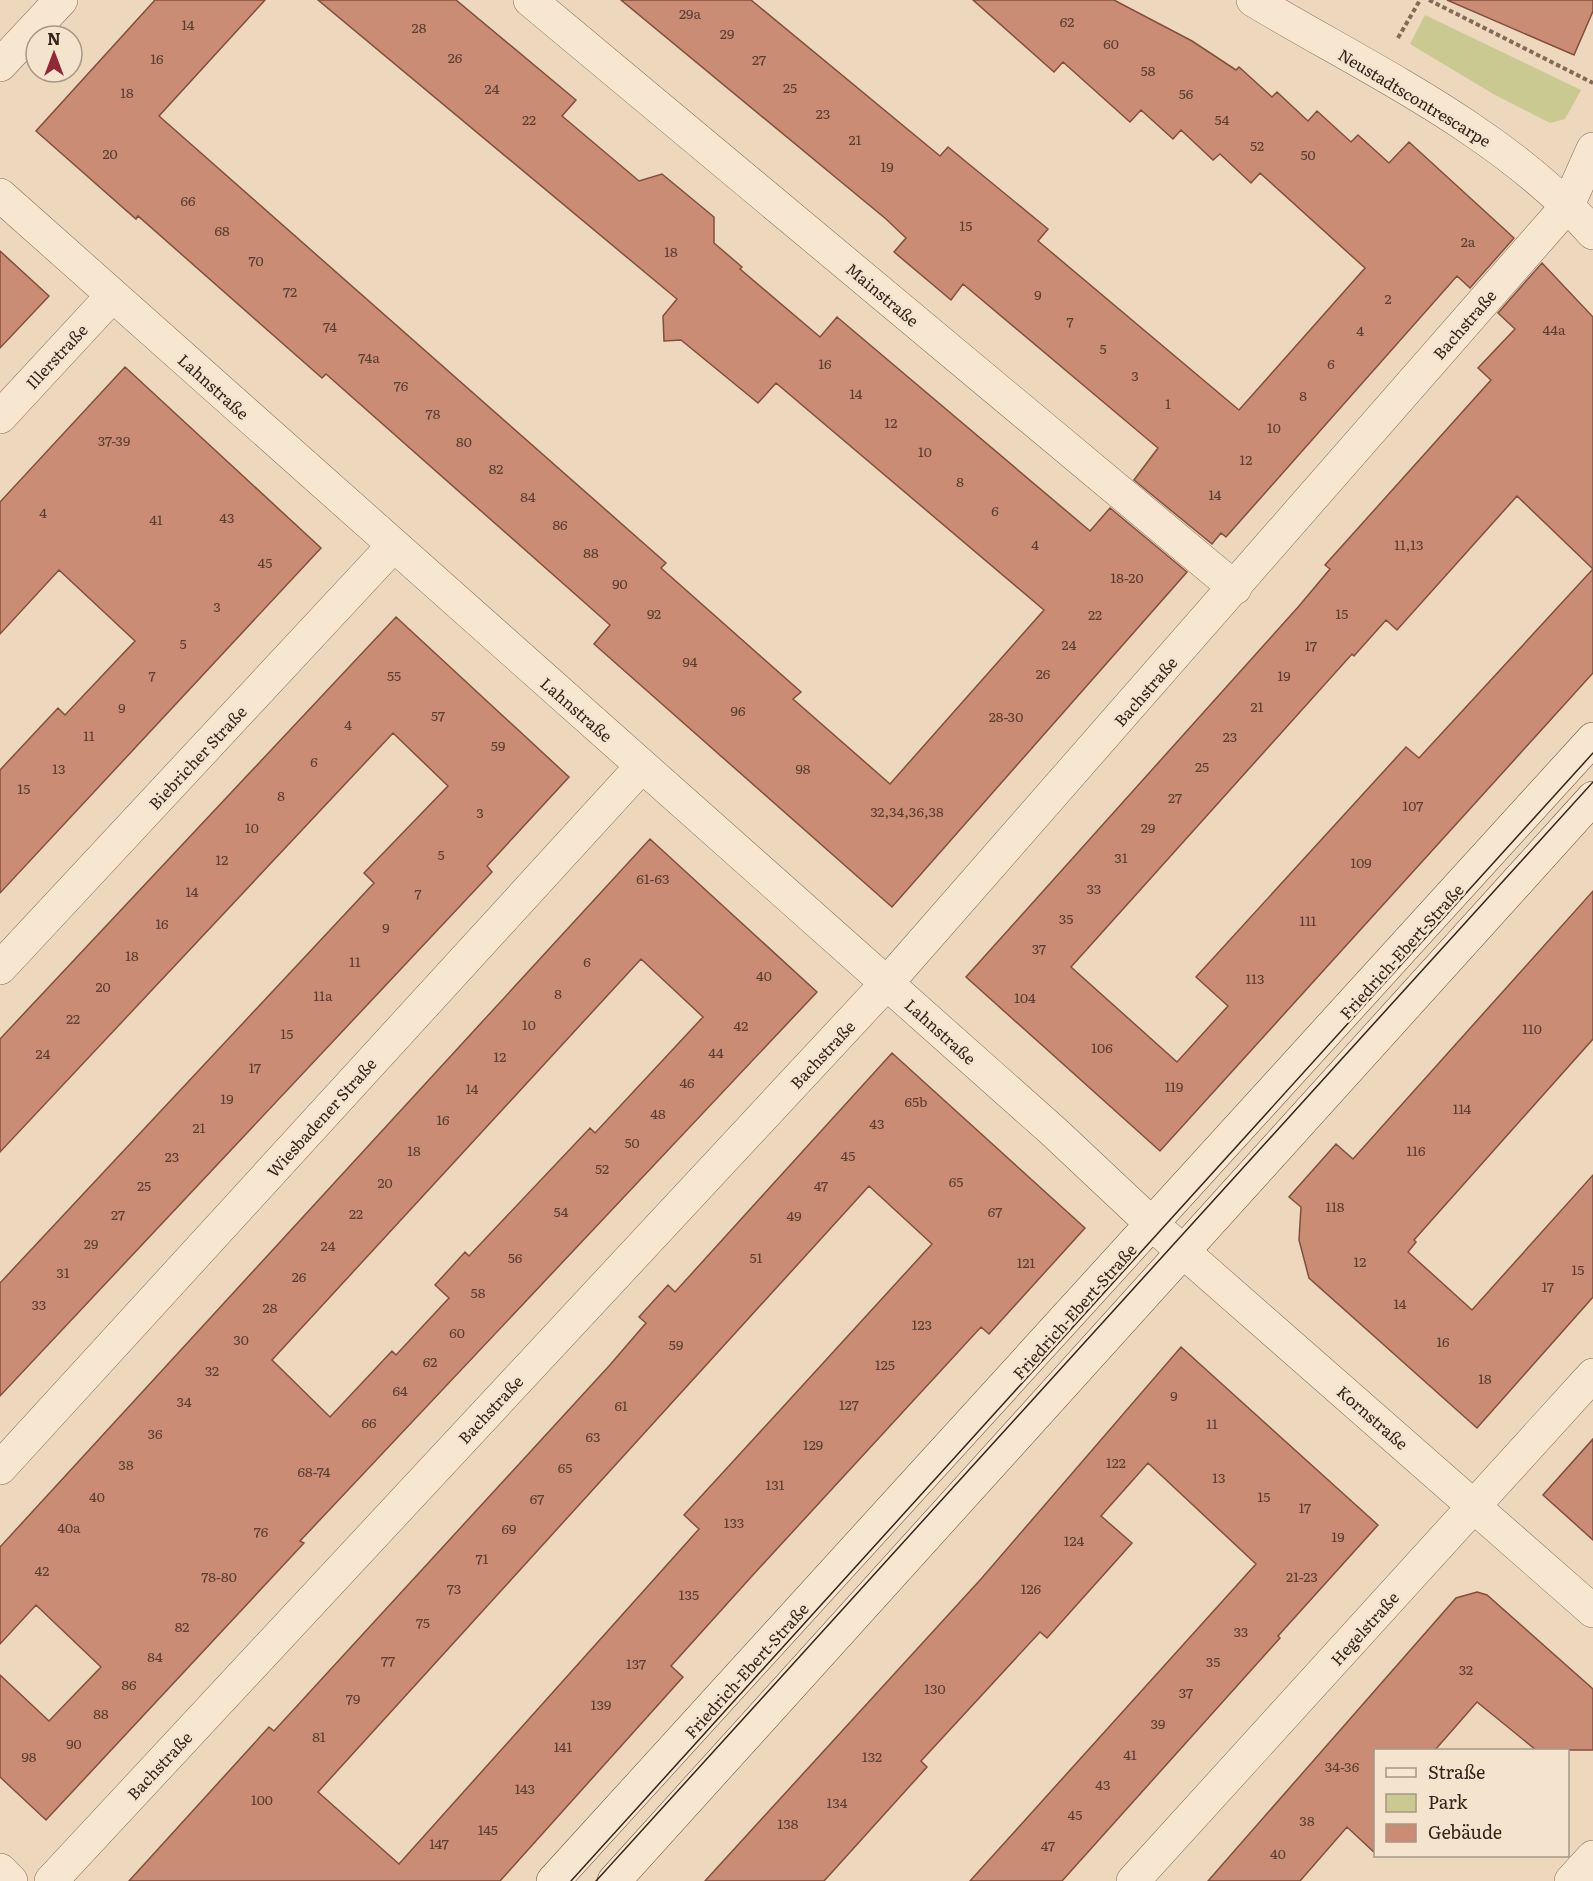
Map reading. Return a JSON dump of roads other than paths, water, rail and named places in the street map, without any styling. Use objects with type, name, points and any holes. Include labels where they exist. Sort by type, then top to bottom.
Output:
[{"type":"street","points":[[0,65],[61,0]]},
{"type":"street","name":"Mainstraße","points":[[530,0],[1235,588]]},
{"type":"street","name":"Neustadtscontrescarpe","points":[[1253,0],[1487,139],[1568,205],[1593,233]]},
{"type":"street","name":"Bachstraße","points":[[51,1881],[887,983],[1568,205],[1593,149]]},
{"type":"street","name":"Lahnstraße","points":[[0,195],[1053,1131],[1153,1225]]},
{"type":"street","name":"Illerstraße","points":[[0,417],[112,296]]},
{"type":"street","name":"Biebricher Straße","points":[[0,968],[393,546]]},
{"type":"street","name":"Friedrich-Ebert-Straße","points":[[553,1881],[1153,1225],[1593,739]]},
{"type":"street","name":"Wiesbadener Straße","points":[[0,1468],[642,766]]},
{"type":"street","points":[[614,1881],[1593,798]]},
{"type":"street","name":"Kornstraße","points":[[1153,1225],[1593,1611]]},
{"type":"street","name":"Hegelstraße","points":[[1133,1881],[1593,1375]]},
{"type":"street","points":[[1571,1881],[1593,1857]]},
{"type":"street","points":[[0,1870],[11,1881]]},
{"type":"tram line","points":[[571,1881],[1593,753]]},
{"type":"tram line","points":[[596,1881],[1593,782]]}]
